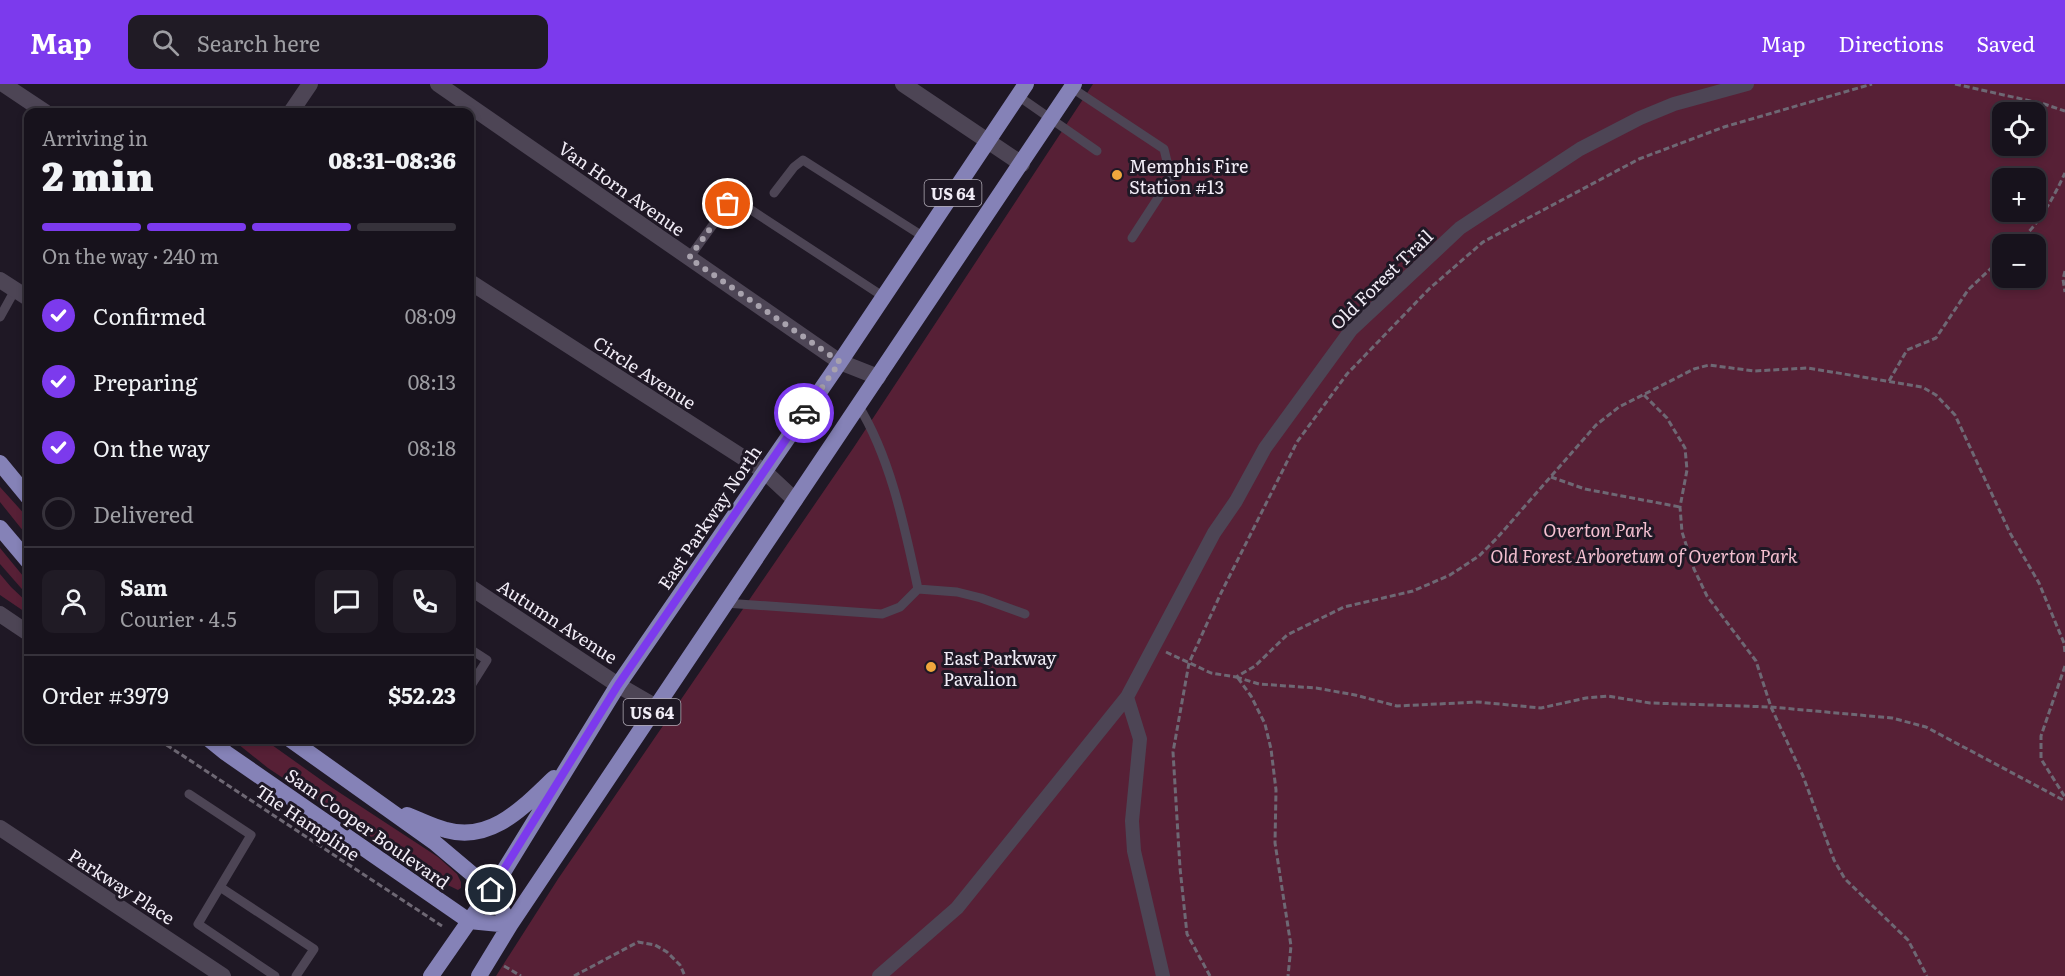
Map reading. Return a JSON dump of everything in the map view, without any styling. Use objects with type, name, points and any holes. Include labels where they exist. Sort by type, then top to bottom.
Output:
[{"type":"main road","name":"US 64","points":[[479,976],[725,603],[1073,86]]},
{"type":"main road","name":"East Parkway North","points":[[431,976],[491,890],[618,685],[840,362],[1022,90]]},
{"type":"main road","points":[[0,464],[24,492]]},
{"type":"main road","points":[[0,528],[24,556]]},
{"type":"main road","name":"Sam Cooper Boulevard","points":[[215,744],[469,921],[510,926]]},
{"type":"main road","name":"Sam Cooper Boulevard","points":[[297,744],[434,842],[491,890],[510,926]]},
{"type":"main road","points":[[383,806],[447,831],[475,833],[498,825],[521,809],[570,763]]},
{"type":"street","points":[[3,84],[39,108]]},
{"type":"street","points":[[294,108],[310,84]]},
{"type":"street","name":"Van Horn Avenue","points":[[438,84],[473,108]]},
{"type":"street","points":[[903,84],[1022,164]]},
{"type":"street","name":"Old Forest Trail","points":[[879,976],[957,908],[1128,697],[1214,533],[1236,501],[1265,448],[1350,330],[1460,228],[1580,149],[1640,118],[1674,104],[1747,84]]},
{"type":"street","name":"Van Horn Avenue","points":[[474,109],[840,362],[878,377]]},
{"type":"street","points":[[0,280],[22,294]]},
{"type":"street","name":"Circle Avenue","points":[[474,285],[764,471],[795,500]]},
{"type":"street","name":"Autumn Avenue","points":[[474,590],[618,685],[656,707]]},
{"type":"street","points":[[0,614],[24,630]]},
{"type":"street","points":[[1128,697],[1140,739],[1132,821],[1134,851],[1163,976]]},
{"type":"street","name":"Parkway Place","points":[[0,828],[223,976]]},
{"type":"lane","points":[[1073,86],[1164,149],[1171,178],[1132,238]]},
{"type":"lane","points":[[1022,90],[1051,119],[1097,151]]},
{"type":"lane","points":[[774,193],[794,167],[803,160],[924,237]]},
{"type":"lane","points":[[689,258],[728,204],[734,200],[884,297]]},
{"type":"lane","points":[[0,317],[22,294]]},
{"type":"lane","points":[[858,405],[868,420],[890,477],[918,590]]},
{"type":"lane","points":[[725,603],[882,614],[900,607],[918,590],[957,592],[1024,614]]},
{"type":"lane","points":[[474,652],[487,660],[474,681]]},
{"type":"lane","points":[[189,794],[251,835],[198,924],[275,976]]},
{"type":"lane","points":[[220,887],[314,950],[296,976]]},
{"type":"path","points":[[1210,976],[1187,934],[1180,868],[1173,752],[1189,663],[1221,593],[1297,442],[1347,374],[1429,289],[1483,242],[1639,159],[1724,127],[1872,84]]},
{"type":"path","points":[[1955,84],[2065,111]]},
{"type":"path","points":[[2027,234],[2054,197],[2065,173]]},
{"type":"path","points":[[1889,381],[1907,350],[1936,338],[1968,290],[1992,267]]},
{"type":"path","points":[[2065,272],[2062,279],[2065,292]]},
{"type":"path","points":[[1236,677],[1255,666],[1287,635],[1344,607],[1413,591],[1450,575],[1479,556],[1596,425],[1619,407],[1694,369],[1709,365],[1754,371],[1808,368],[1922,387],[1936,395],[1955,415],[2010,533],[2039,583],[2064,643],[2065,653]]},
{"type":"path","points":[[1644,395],[1667,418],[1685,448],[1687,470],[1680,507],[1682,532],[1694,569],[1707,596],[1756,661],[1771,707],[1803,776],[1834,860],[1845,879],[1908,940],[1927,976]]},
{"type":"path","points":[[1551,477],[1585,489],[1680,507]]},
{"type":"path","points":[[1160,655],[1166,652],[1211,673],[1259,684],[1316,688],[1397,706],[1478,702],[1541,708],[1586,698],[1608,696],[1650,703],[1771,707],[1892,718],[1926,727],[2065,799]]},
{"type":"path","points":[[2065,666],[2040,736],[2041,759],[2065,799]]},
{"type":"path","points":[[1236,677],[1251,696],[1265,724],[1271,749],[1276,790],[1275,843],[1291,946],[1288,976]]},
{"type":"path","name":"The Hampline","points":[[165,744],[442,926]]},
{"type":"path","points":[[574,976],[638,942],[655,945],[667,952],[680,965],[685,976]]},
{"type":"path","points":[[502,965],[521,976]]},
{"type":"green space","name":"Overton Park","points":[[1093,84],[2065,84],[2065,976],[496,976],[558,879],[854,447]]},
{"type":"green space","points":[[0,487],[24,514],[24,532],[0,502]]},
{"type":"green space","points":[[0,548],[24,577],[24,591],[0,564]]},
{"type":"green space","points":[[0,574],[24,599],[24,611],[0,595]]},
{"type":"green space","points":[[238,744],[271,744],[331,787],[438,857],[457,874],[461,888],[458,890],[431,877],[268,768]]},
{"type":"way so far","points":[[728,204],[689,258],[840,362],[804,413]]},
{"type":"place","name":"Memphis Fire Station #13","points":[[1117,175]]},
{"type":"place","name":"East Parkway Pavalion","points":[[931,667]]},
{"type":"route","points":[[491,890],[618,685],[804,413]]},
{"type":"park label","name":"Old Forest Arboretum of Overton Park","points":[[1644,555]]}]
